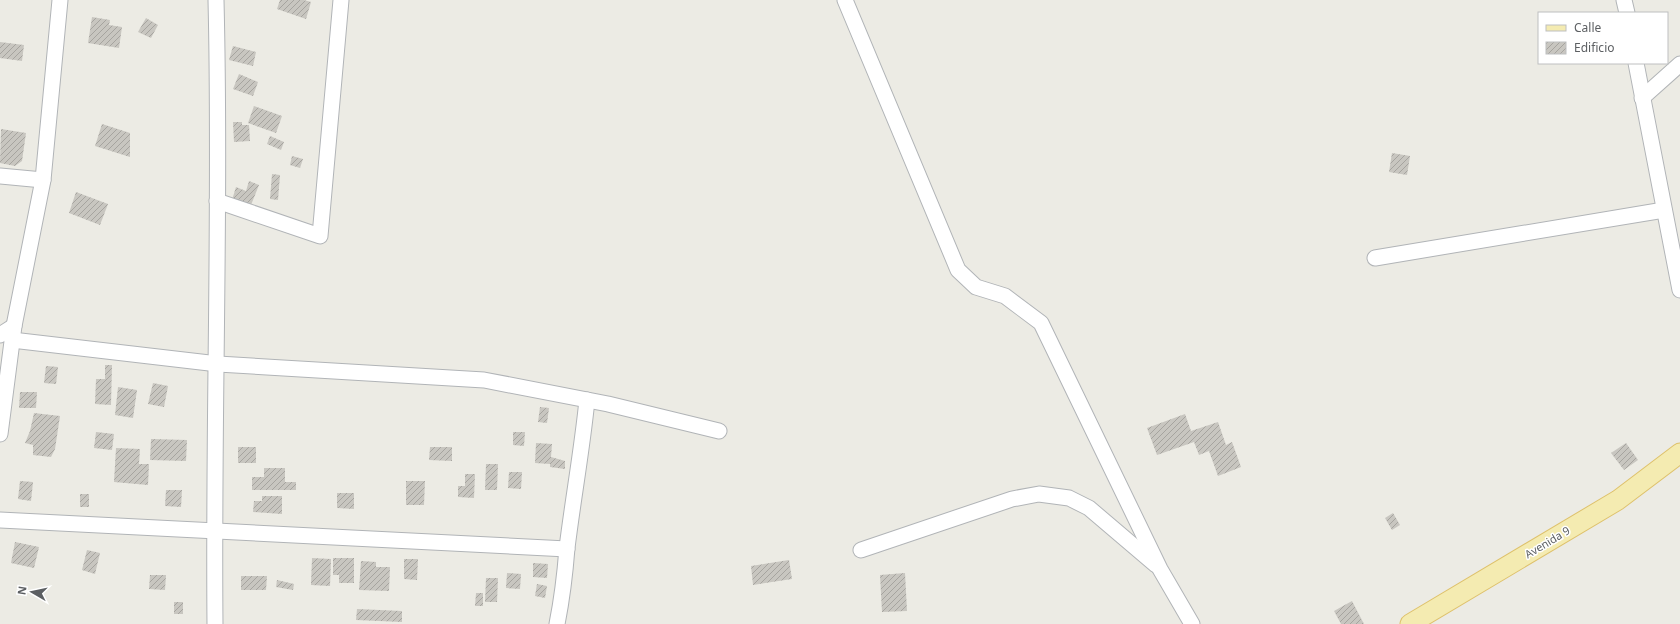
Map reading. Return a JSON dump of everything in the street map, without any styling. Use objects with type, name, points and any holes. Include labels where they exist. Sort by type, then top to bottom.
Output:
[{"type":"main road","name":"Avenida 9","points":[[1410,624],[1618,500],[1680,452]]},
{"type":"street","points":[[0,434],[9,334],[43,180],[60,0]]},
{"type":"street","points":[[215,624],[214,532],[218,364],[216,0]]},
{"type":"street","points":[[217,201],[320,236],[341,0]]},
{"type":"street","points":[[845,0],[958,270],[976,287],[1005,296],[1041,322],[1160,569],[1192,624]]},
{"type":"street","points":[[1624,0],[1627,12]]},
{"type":"street","points":[[1636,64],[1664,210],[1678,267],[1680,290]]},
{"type":"street","points":[[1642,98],[1680,64]]},
{"type":"street","points":[[0,176],[43,180]]},
{"type":"street","points":[[1376,258],[1664,210]]},
{"type":"street","points":[[9,334],[218,364],[484,380],[586,400],[719,431]]},
{"type":"street","points":[[557,624],[566,574],[567,549],[583,439],[586,400]]},
{"type":"street","points":[[861,550],[1012,499],[1039,494],[1069,498],[1089,508],[1160,569]]},
{"type":"street","points":[[0,520],[567,549]]},
{"type":"building","points":[[280,0],[304,0],[311,2],[306,19],[277,9]]},
{"type":"building","points":[[92,17],[110,20],[109,25],[122,27],[119,48],[88,43]]},
{"type":"building","points":[[146,18],[158,25],[151,38],[138,32]]},
{"type":"building","points":[[0,42],[24,45],[22,61],[0,58]]},
{"type":"building","points":[[233,46],[256,52],[253,66],[229,60]]},
{"type":"building","points":[[239,74],[258,82],[253,96],[233,89]]},
{"type":"building","points":[[254,106],[282,116],[276,133],[248,123]]},
{"type":"building","points":[[233,122],[242,122],[242,125],[249,125],[250,141],[234,142]]},
{"type":"building","points":[[102,124],[130,133],[130,157],[95,146]]},
{"type":"building","points":[[1,129],[26,133],[22,161],[15,166],[0,163]]},
{"type":"building","points":[[270,136],[284,142],[281,150],[267,144]]},
{"type":"building","points":[[1392,153],[1410,156],[1407,175],[1389,172]]},
{"type":"building","points":[[292,156],[303,159],[300,168],[290,165]]},
{"type":"building","points":[[272,174],[280,175],[278,200],[270,199]]},
{"type":"building","points":[[249,181],[259,185],[251,205],[232,200],[236,187],[246,191]]},
{"type":"building","points":[[76,192],[108,204],[100,225],[69,213]]},
{"type":"building","points":[[105,365],[112,365],[111,405],[95,404],[96,379],[105,379]]},
{"type":"building","points":[[46,366],[58,367],[56,384],[44,383]]},
{"type":"building","points":[[153,383],[168,386],[164,407],[148,404]]},
{"type":"building","points":[[118,387],[137,390],[133,418],[115,415]]},
{"type":"building","points":[[20,392],[37,392],[36,408],[19,408]]},
{"type":"building","points":[[540,407],[549,408],[547,423],[538,422]]},
{"type":"building","points":[[34,413],[60,416],[55,449],[51,457],[33,455],[33,445],[25,443],[30,431]]},
{"type":"building","points":[[1185,414],[1191,431],[1218,422],[1226,445],[1232,442],[1241,467],[1218,476],[1209,451],[1199,455],[1194,442],[1157,455],[1147,428]]},
{"type":"building","points":[[96,432],[114,434],[112,450],[94,448]]},
{"type":"building","points":[[513,432],[525,432],[524,446],[513,445]]},
{"type":"building","points":[[151,439],[187,440],[186,461],[150,460]]},
{"type":"building","points":[[536,443],[552,444],[551,457],[565,461],[565,469],[550,467],[550,464],[535,463]]},
{"type":"building","points":[[1626,443],[1638,460],[1624,470],[1611,453]]},
{"type":"building","points":[[238,447],[256,447],[256,463],[238,463]]},
{"type":"building","points":[[430,447],[452,447],[452,461],[429,460]]},
{"type":"building","points":[[116,448],[140,449],[139,464],[149,464],[148,485],[114,482]]},
{"type":"building","points":[[486,464],[498,464],[497,490],[485,490]]},
{"type":"building","points":[[264,468],[285,468],[285,482],[296,482],[296,490],[252,490],[252,477],[264,477]]},
{"type":"building","points":[[509,472],[522,472],[521,489],[508,488]]},
{"type":"building","points":[[465,474],[475,474],[474,498],[458,497],[458,486],[465,486]]},
{"type":"building","points":[[20,481],[33,482],[31,501],[18,499]]},
{"type":"building","points":[[406,481],[425,481],[424,505],[406,505]]},
{"type":"building","points":[[166,490],[182,490],[181,507],[165,506]]},
{"type":"building","points":[[337,493],[354,493],[354,509],[337,508]]},
{"type":"building","points":[[80,494],[89,494],[89,507],[80,507]]},
{"type":"building","points":[[262,496],[282,496],[282,514],[253,512],[254,501],[262,501]]},
{"type":"building","points":[[1393,513],[1400,525],[1392,530],[1385,518]]},
{"type":"building","points":[[15,542],[39,547],[34,568],[11,563]]},
{"type":"building","points":[[87,550],[100,553],[95,574],[82,570]]},
{"type":"building","points":[[312,558],[331,559],[330,586],[311,585]]},
{"type":"building","points":[[333,558],[354,558],[354,583],[339,583],[339,575],[333,575]]},
{"type":"building","points":[[404,559],[418,559],[417,580],[404,579]]},
{"type":"building","points":[[789,560],[792,579],[753,585],[751,566]]},
{"type":"building","points":[[361,561],[376,562],[376,567],[390,567],[389,591],[359,590]]},
{"type":"building","points":[[533,563],[548,564],[547,578],[533,577]]},
{"type":"building","points":[[507,573],[521,574],[520,589],[506,588]]},
{"type":"building","points":[[905,573],[907,611],[882,612],[880,575]]},
{"type":"building","points":[[150,575],[166,575],[165,590],[149,589]]},
{"type":"building","points":[[241,576],[267,576],[266,590],[241,590]]},
{"type":"building","points":[[486,578],[498,578],[497,602],[485,602]]},
{"type":"building","points":[[277,580],[294,584],[293,590],[276,587]]},
{"type":"building","points":[[537,584],[547,586],[545,598],[535,596]]},
{"type":"building","points":[[476,593],[483,593],[483,606],[475,606]]},
{"type":"building","points":[[1352,601],[1364,624],[1341,624],[1334,611]]},
{"type":"building","points":[[174,602],[183,602],[183,614],[174,614]]},
{"type":"building","points":[[357,609],[402,611],[402,622],[356,620]]}]
